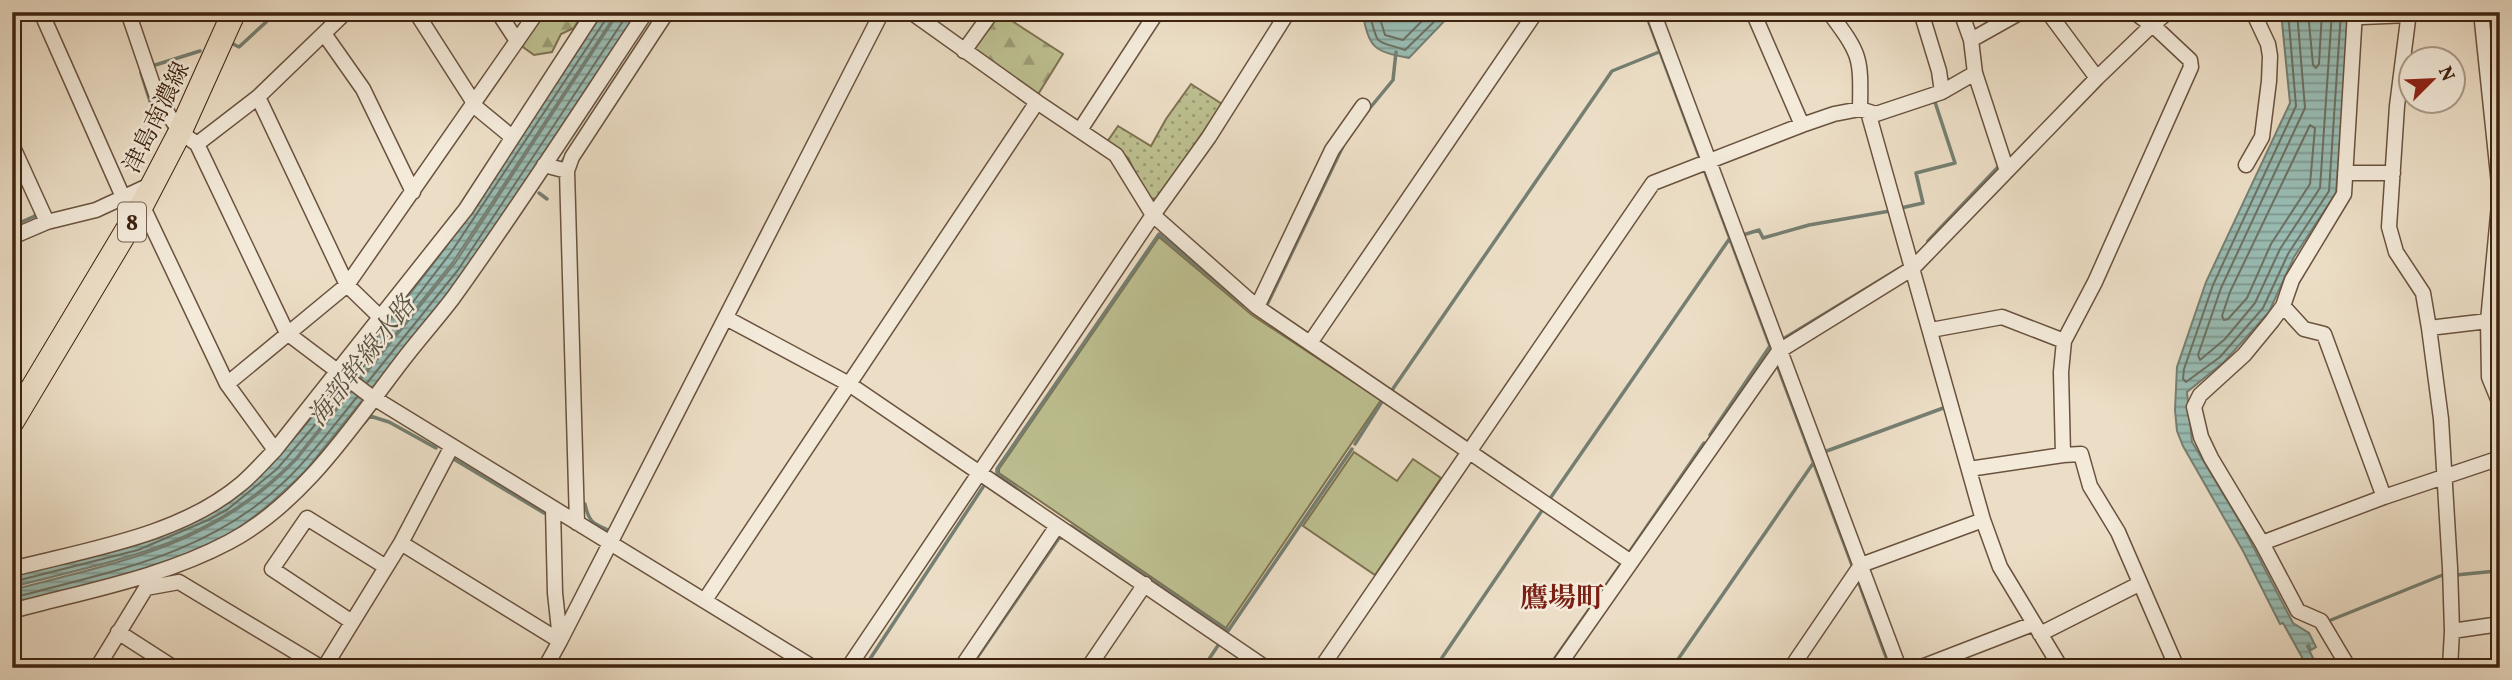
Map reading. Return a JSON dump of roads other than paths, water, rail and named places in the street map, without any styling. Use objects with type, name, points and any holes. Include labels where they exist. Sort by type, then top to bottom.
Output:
[{"type":"main road","name":"津島南濃線","points":[[12,422],[133,201],[153,184],[188,138],[234,12]]},
{"type":"street","points":[[41,12],[133,201],[227,384],[275,450]]},
{"type":"street","points":[[128,12],[157,97],[188,138],[287,333],[371,397],[814,668]]},
{"type":"street","points":[[188,138],[258,97],[346,12]]},
{"type":"street","points":[[424,12],[419,17],[473,104],[512,137]]},
{"type":"street","points":[[498,12],[517,41]]},
{"type":"street","points":[[227,384],[347,285],[537,12]]},
{"type":"street","points":[[12,569],[143,535],[201,511],[241,485],[341,375],[381,318],[466,209],[594,12]]},
{"type":"street","points":[[97,668],[145,582],[219,547],[259,522],[312,474],[452,299],[646,12]]},
{"type":"street","points":[[577,523],[567,171],[572,157],[667,12]]},
{"type":"street","points":[[545,668],[882,12]]},
{"type":"street","points":[[911,12],[1116,155],[1153,215],[1257,307],[1632,562]]},
{"type":"street","points":[[964,51],[992,12]]},
{"type":"street","points":[[1080,130],[1157,12]]},
{"type":"street","points":[[848,668],[978,472],[1209,137],[1288,12]]},
{"type":"street","points":[[1310,344],[1536,12]]},
{"type":"street","points":[[1653,12],[1899,668]]},
{"type":"street","points":[[1766,12],[1756,19],[1802,125]]},
{"type":"street","points":[[1829,12],[1853,43],[1859,56],[1864,111],[1913,268],[1983,520],[2000,567],[2061,668]]},
{"type":"street","points":[[1922,12],[1942,92]]},
{"type":"street","points":[[1961,12],[1971,40],[1975,74],[2007,171]]},
{"type":"street","points":[[1971,40],[2021,12]]},
{"type":"street","points":[[2048,12],[2097,78]]},
{"type":"street","points":[[2063,455],[2061,372],[2064,341],[2095,282],[2191,67],[2190,60],[2134,12]]},
{"type":"street","points":[[1557,668],[1779,351],[1913,268],[2097,78],[2168,12]]},
{"type":"street","points":[[2246,165],[2262,137],[2269,81],[2268,44],[2253,12]]},
{"type":"street","points":[[2356,12],[2362,18],[2409,14],[2397,106],[2389,227],[2396,252],[2423,293],[2429,328],[2441,419],[2445,476],[2452,631],[2450,668]]},
{"type":"street","points":[[2349,668],[2321,621],[2298,611],[2262,543],[2211,458],[2201,437],[2194,407],[2200,396],[2244,355],[2283,306],[2292,280],[2344,194],[2356,12]]},
{"type":"street","points":[[2481,12],[2497,138],[2500,194],[2489,377],[2500,404]]},
{"type":"street","points":[[325,35],[363,89],[413,192]]},
{"type":"street","points":[[1321,668],[1653,183],[1834,114],[1864,111],[1876,114],[1942,92],[1975,74]]},
{"type":"street","points":[[258,97],[347,285],[381,318]]},
{"type":"street","points":[[705,600],[1037,102]]},
{"type":"street","points":[[1257,307],[1332,150],[1363,106]]},
{"type":"street","points":[[12,145],[47,222]]},
{"type":"street","points":[[544,165],[567,171]]},
{"type":"street","points":[[2345,173],[2393,173]]},
{"type":"street","points":[[12,237],[47,222],[133,201]]},
{"type":"street","points":[[2283,306],[2304,329],[2324,334],[2385,497]]},
{"type":"street","points":[[1931,330],[2002,317],[2064,341]]},
{"type":"street","points":[[726,318],[849,384],[1266,668]]},
{"type":"street","points":[[2429,328],[2494,319]]},
{"type":"street","points":[[12,611],[145,582],[178,582],[323,668],[401,543],[452,446]]},
{"type":"street","points":[[1969,470],[2081,454],[2090,486],[2118,532],[2177,668]]},
{"type":"street","points":[[2262,543],[2500,458]]},
{"type":"street","points":[[553,508],[555,593],[561,641]]},
{"type":"street","points":[[352,622],[272,569],[307,518],[386,567]]},
{"type":"street","points":[[1791,668],[1861,565],[1983,520]]},
{"type":"street","points":[[961,668],[1057,526]]},
{"type":"street","points":[[401,543],[561,641]]},
{"type":"street","points":[[1088,668],[1145,584]]},
{"type":"street","points":[[1919,668],[2036,629],[2139,584]]},
{"type":"street","points":[[2452,631],[2500,624]]},
{"type":"street","points":[[118,632],[174,668]]},
{"type":"water","name":"海部幹線水路","points":[[602,12],[617,12],[453,262],[296,458],[232,511],[199,529],[129,556],[12,587],[12,576],[135,543],[245,487],[272,464],[342,382],[446,247]]},
{"type":"water","points":[[619,12],[637,12],[464,274],[296,480],[249,521],[209,545],[137,572],[12,605],[12,590],[129,559],[199,531],[233,512],[265,489],[297,459],[455,263]]},
{"type":"water","points":[[1362,12],[1453,12],[1409,58],[1387,53],[1375,46]]},
{"type":"water","points":[[2281,12],[2346,12],[2349,16],[2336,193],[2294,257],[2269,312],[2224,362],[2187,392],[2192,442],[2243,527],[2293,623],[2309,633],[2316,647],[2311,650],[2309,645],[2307,646],[2318,668],[2308,668],[2283,623],[2280,624],[2243,551],[2183,446],[2177,431],[2175,410],[2177,367],[2206,282],[2290,103]]},
{"type":"waterway","points":[[233,44],[239,47],[277,12]]},
{"type":"waterway","points":[[1645,12],[1700,159],[1698,160]]},
{"type":"waterway","points":[[152,66],[200,51]]},
{"type":"waterway","points":[[1365,114],[1393,80],[1396,52]]},
{"type":"waterway","points":[[1390,393],[1612,71],[1659,52]]},
{"type":"waterway","points":[[562,162],[625,64]]},
{"type":"waterway","points":[[143,70],[141,73],[158,126]]},
{"type":"waterway","points":[[1901,208],[1923,203],[1916,173],[1955,163],[1934,99]]},
{"type":"waterway","points":[[1266,307],[1343,146]]},
{"type":"waterway","points":[[1928,241],[1999,166]]},
{"type":"waterway","points":[[1705,172],[1770,346],[1710,435]]},
{"type":"waterway","points":[[539,193],[547,199]]},
{"type":"waterway","points":[[12,226],[35,216],[36,211]]},
{"type":"waterway","points":[[1743,235],[1759,230],[1763,238],[1809,225],[1890,211]]},
{"type":"waterway","points":[[1032,500],[997,474],[997,469],[1159,234],[1244,305]]},
{"type":"waterway","points":[[1549,500],[1730,238]]},
{"type":"waterway","points":[[1783,339],[1905,265]]},
{"type":"waterway","points":[[1777,365],[1853,568]]},
{"type":"waterway","points":[[1355,444],[1383,400]]},
{"type":"waterway","points":[[1824,452],[1946,407]]},
{"type":"waterway","points":[[362,425],[370,416],[389,422],[436,448]]},
{"type":"waterway","points":[[1630,551],[1704,443]]},
{"type":"waterway","points":[[1071,526],[1228,631],[1352,449]]},
{"type":"waterway","points":[[452,458],[544,513]]},
{"type":"waterway","points":[[1672,668],[1814,462]]},
{"type":"waterway","points":[[2456,575],[2496,571],[2495,468]]},
{"type":"waterway","points":[[864,668],[983,487]]},
{"type":"waterway","points":[[585,504],[593,522],[610,531]]},
{"type":"waterway","points":[[1435,668],[1543,509]]},
{"type":"waterway","points":[[970,668],[1059,538],[1064,538]]},
{"type":"waterway","points":[[1548,668],[1621,564]]},
{"type":"waterway","points":[[2496,571],[2496,617]]},
{"type":"waterway","points":[[2331,620],[2445,574]]},
{"type":"waterway","points":[[1857,578],[1890,668]]},
{"type":"waterway","points":[[1203,668],[1219,644]]},
{"type":"district","name":"鷹場町","points":[[1562,597]]}]
